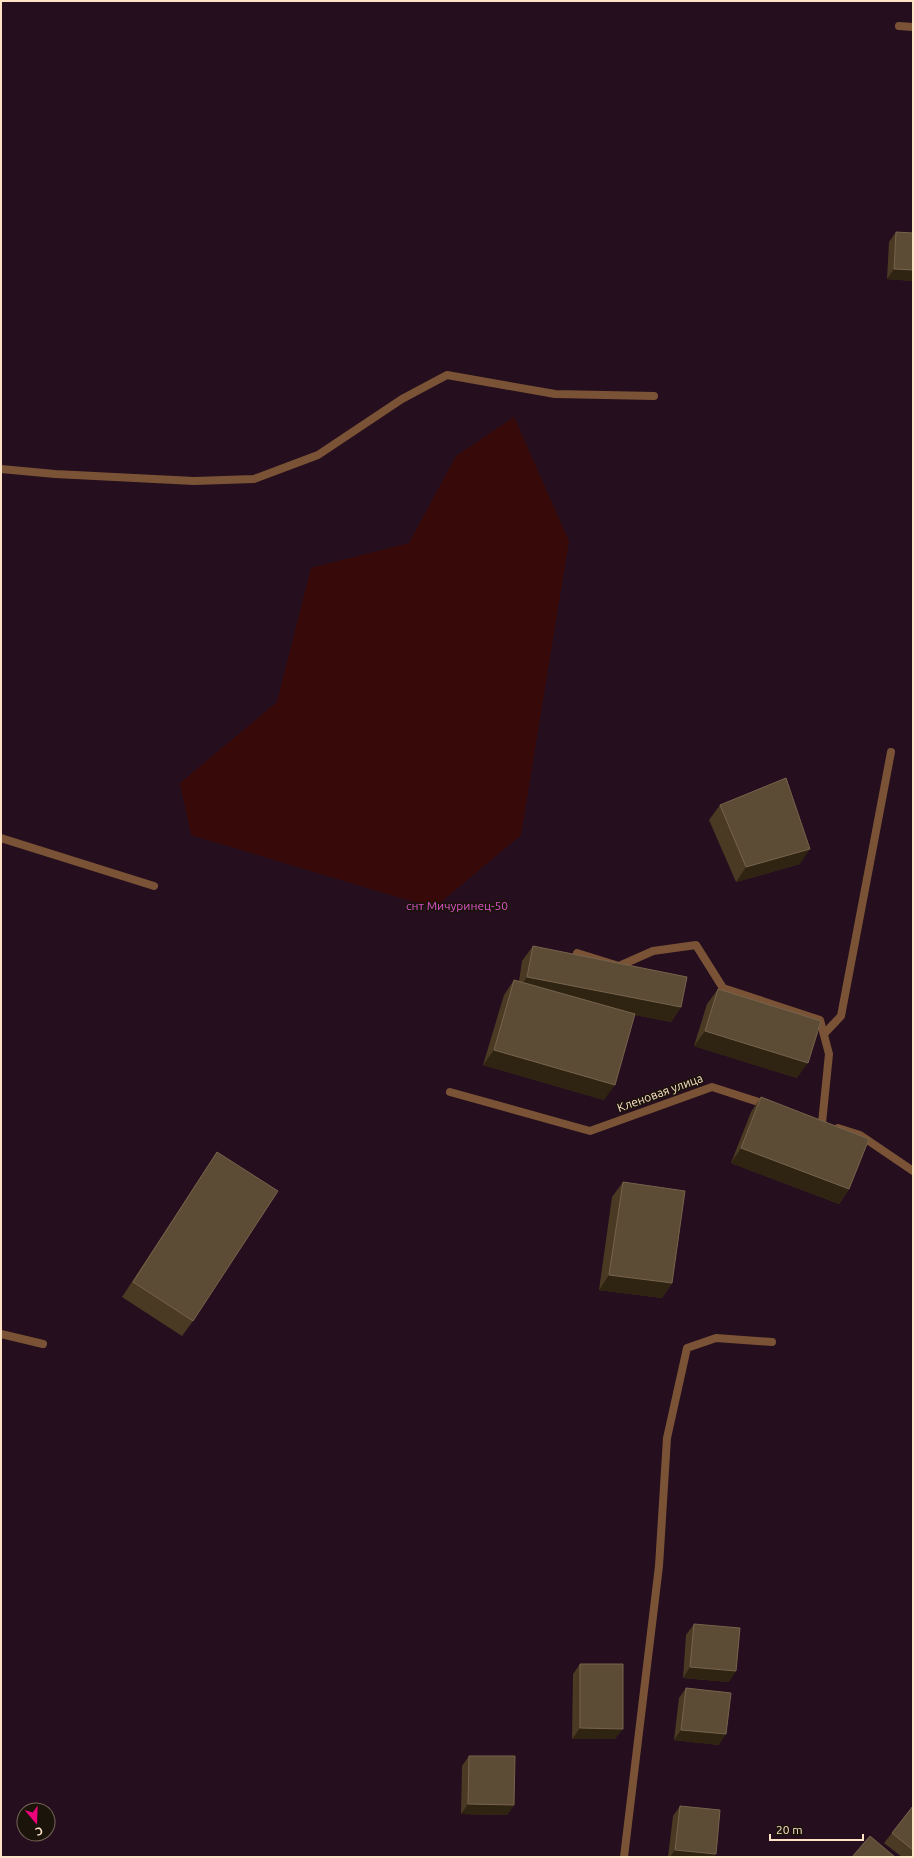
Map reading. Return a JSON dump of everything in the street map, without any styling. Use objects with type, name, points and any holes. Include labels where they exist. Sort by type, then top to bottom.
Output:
[{"type":"lane","points":[[899,26],[913,27]]},
{"type":"lane","points":[[1,470],[194,481],[254,479],[318,455],[402,399],[447,375],[556,394],[654,396]]},
{"type":"lane","points":[[824,1034],[841,1016],[891,752]]},
{"type":"lane","points":[[1,838],[154,886]]},
{"type":"lane","points":[[576,953],[620,966],[653,952],[696,945],[723,988],[820,1020],[829,1054],[818,1121],[860,1135],[913,1171]]},
{"type":"lane","name":"Кленовая улица","points":[[450,1092],[590,1131],[712,1087],[778,1108]]},
{"type":"lane","points":[[1,1334],[43,1344]]},
{"type":"lane","points":[[624,1857],[659,1566],[667,1438],[687,1348],[716,1338],[772,1342]]},
{"type":"green space","name":"снт Мичуринец-50","points":[[1,1],[913,1],[913,1857],[1,1857]]},
{"type":"shaded area","points":[[514,417],[569,541],[521,835],[434,908],[191,835],[180,783],[277,702],[311,568],[409,543],[456,456]]},
{"type":"building","points":[[896,232],[913,233],[913,270],[894,269]]},
{"type":"building","points":[[786,778],[810,849],[746,867],[720,805]]},
{"type":"building","points":[[533,946],[687,977],[681,1007],[527,977]]},
{"type":"building","points":[[514,980],[635,1014],[615,1085],[494,1050]]},
{"type":"building","points":[[718,989],[821,1021],[808,1063],[705,1031]]},
{"type":"building","points":[[761,1097],[869,1139],[849,1189],[741,1148]]},
{"type":"building","points":[[217,1152],[278,1191],[193,1321],[133,1282]]},
{"type":"building","points":[[623,1182],[685,1191],[672,1283],[609,1275]]},
{"type":"building","points":[[694,1624],[740,1628],[736,1671],[690,1667]]},
{"type":"building","points":[[580,1664],[623,1664],[623,1729],[580,1728]]},
{"type":"building","points":[[686,1688],[731,1693],[726,1734],[681,1730]]},
{"type":"building","points":[[469,1756],[515,1756],[514,1805],[468,1804]]},
{"type":"building","points":[[680,1806],[720,1810],[716,1854],[675,1850]]},
{"type":"building","points":[[913,1806],[913,1850],[892,1833]]},
{"type":"building","points":[[870,1836],[895,1857],[852,1857]]}]
